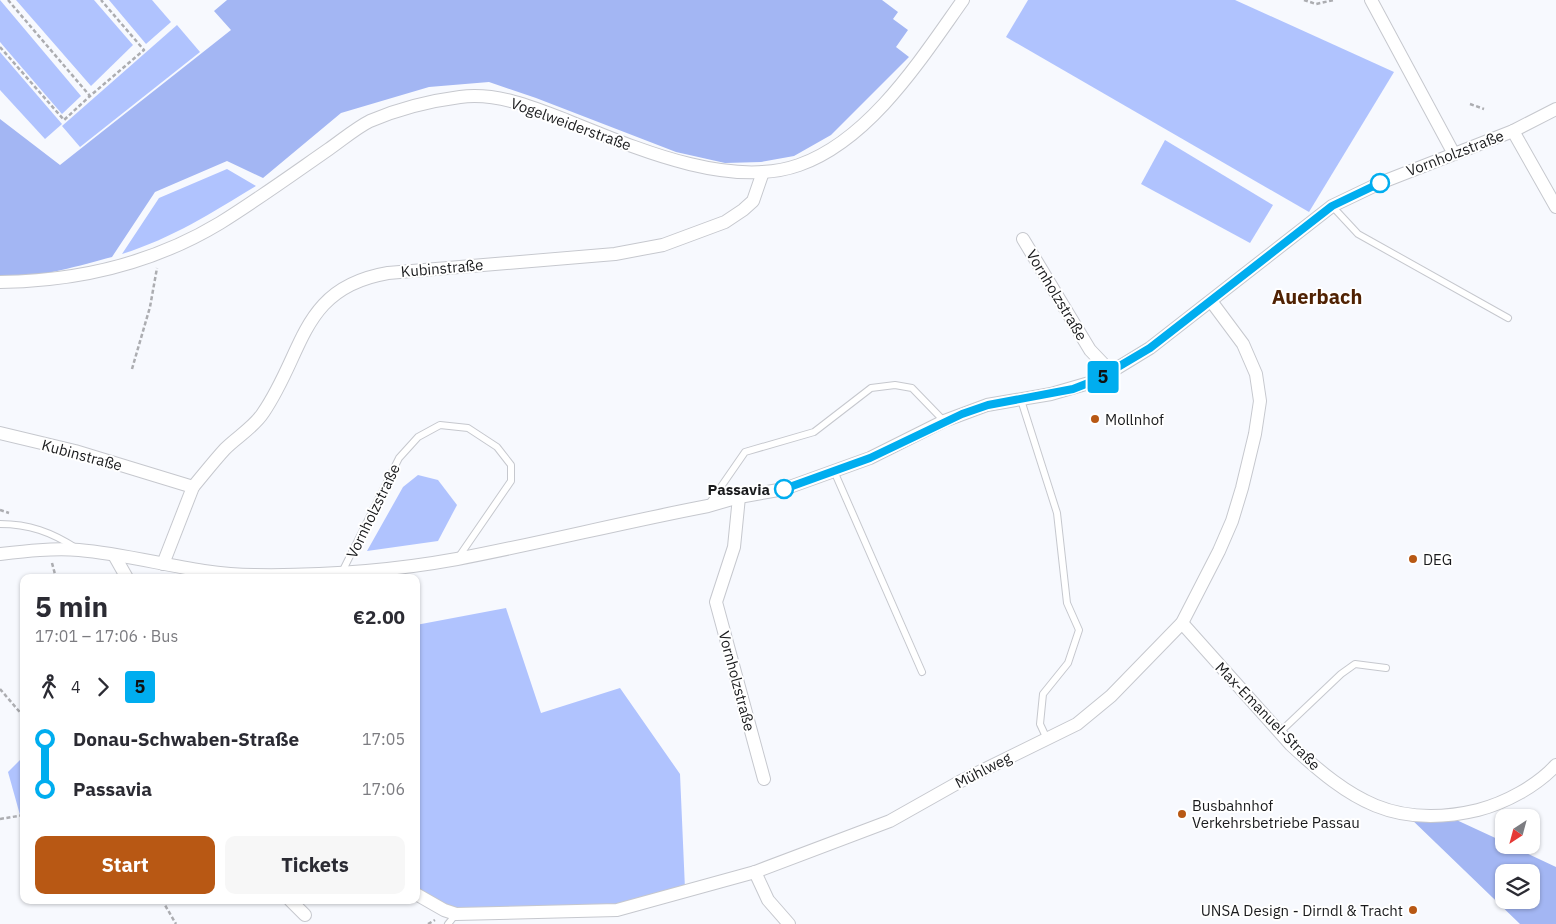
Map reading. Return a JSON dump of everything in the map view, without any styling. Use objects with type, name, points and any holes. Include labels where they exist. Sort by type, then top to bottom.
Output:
[{"type":"street","name":"Vogelweiderstraße","points":[[0,282],[78,277],[157,256],[219,224],[367,123],[424,103],[462,97],[502,99],[530,107],[651,154],[683,162],[739,171],[763,172],[805,162],[824,155],[850,136],[895,90],[963,0]]},
{"type":"street","points":[[1371,0],[1454,154]]},
{"type":"street","name":"Vornholzstraße","points":[[283,574],[396,568],[457,559],[708,506],[739,496],[784,489],[870,458],[944,421],[988,405],[1073,389],[1112,372],[1150,348],[1332,206],[1380,183],[1513,131],[1556,109]]},
{"type":"street","points":[[1513,131],[1556,207]]},
{"type":"street","name":"Kubinstraße","points":[[163,564],[193,487],[225,450],[262,414],[282,381],[307,325],[323,304],[344,287],[365,277],[388,273],[615,254],[663,245],[724,222],[743,210],[753,201],[763,172]]},
{"type":"street","name":"Vornholzstraße","points":[[1023,239],[1090,350],[1112,372]]},
{"type":"street","name":"Mühlweg","points":[[420,897],[452,919],[617,910],[755,872],[890,821],[961,781],[1076,724],[1111,696],[1182,623],[1201,588],[1232,521],[1255,434],[1260,401],[1256,374],[1243,344],[1211,301]]},
{"type":"street","name":"Kubinstraße","points":[[0,433],[75,451],[193,487]]},
{"type":"street","name":"Vornholzstraße","points":[[739,496],[734,547],[716,602],[764,779]]},
{"type":"street","name":"Vornholzstraße","points":[[0,554],[31,550],[79,550],[163,564],[245,574]]},
{"type":"street","points":[[114,555],[125,574]]},
{"type":"street","name":"Max-Emanuel-Straße","points":[[1182,623],[1280,732],[1336,784],[1379,807],[1409,816],[1450,816],[1487,807],[1518,793],[1556,765]]},
{"type":"street","points":[[755,872],[768,900],[789,924]]},
{"type":"street","points":[[294,904],[304,915]]},
{"type":"lane","points":[[1332,206],[1358,234],[1508,318]]},
{"type":"lane","points":[[708,506],[745,452],[814,432],[871,388],[895,386],[912,388],[944,421]]},
{"type":"lane","points":[[1021,400],[1057,513],[1067,602],[1080,630],[1068,663],[1043,694],[1040,724],[1047,738]]},
{"type":"lane","name":"Vornholzstraße","points":[[342,572],[399,458],[418,437],[440,425],[468,428],[497,447],[511,465],[511,481],[457,559]]},
{"type":"lane","points":[[834,471],[922,672]]},
{"type":"lane","points":[[0,524],[24,525],[54,534],[79,550]]},
{"type":"lane","points":[[1280,732],[1341,674],[1355,664],[1386,668]]},
{"type":"path","points":[[8,0],[90,96]]},
{"type":"path","points":[[0,47],[64,120],[144,50],[101,0]]},
{"type":"path","points":[[1304,0],[1316,4],[1334,0]]},
{"type":"path","points":[[1470,104],[1484,109]]},
{"type":"path","points":[[132,369],[150,307],[157,269]]},
{"type":"path","points":[[0,689],[20,712]]},
{"type":"path","points":[[0,819],[20,816]]},
{"type":"path","points":[[164,904],[176,924]]},
{"type":"shaded area","points":[[0,0],[81,96],[62,114],[0,42]]},
{"type":"shaded area","points":[[16,0],[94,0],[133,45],[91,86]]},
{"type":"shaded area","points":[[109,0],[152,0],[171,22],[146,44]]},
{"type":"shaded area","points":[[227,0],[882,0],[898,12],[893,19],[908,30],[896,47],[909,57],[831,135],[794,156],[761,162],[725,163],[676,152],[489,82],[429,87],[341,113],[263,178],[227,161],[155,192],[112,257],[42,274],[0,277],[0,119],[60,165],[231,30],[214,11]]},
{"type":"shaded area","points":[[1028,0],[1235,0],[1394,72],[1309,212],[1006,37]]},
{"type":"shaded area","points":[[177,25],[200,52],[80,147],[62,126]]},
{"type":"shaded area","points":[[0,52],[62,124],[45,139],[0,90]]},
{"type":"shaded area","points":[[1165,140],[1273,205],[1250,243],[1141,184]]},
{"type":"shaded area","points":[[227,169],[256,186],[175,233],[122,254],[159,198]]},
{"type":"shaded area","points":[[418,475],[438,480],[457,505],[438,541],[367,551],[403,487]]},
{"type":"shaded area","points":[[506,608],[541,713],[620,688],[680,774],[685,889],[620,909],[455,914],[420,896],[420,624]]},
{"type":"shaded area","points":[[20,760],[20,815],[8,772]]},
{"type":"shaded area","points":[[1408,816],[1450,817],[1495,838],[1495,854],[1528,854],[1556,867],[1556,924],[1520,924],[1504,909],[1540,909],[1540,864],[1495,864],[1495,900]]},
{"type":"bus line","name":"5","points":[[784,489],[870,458],[962,414],[988,405],[1073,389],[1112,372],[1150,348],[1332,206],[1380,183]]},
{"type":"place","name":"Mollnhof","points":[[1095,419]]},
{"type":"place","name":"Passavia","points":[[784,489]]},
{"type":"place","name":"DEG","points":[[1413,559]]},
{"type":"place","name":"Busbahnhof Verkehrsbetriebe Passau","points":[[1182,814]]},
{"type":"place","name":"UNSA Design - Dirndl & Tracht","points":[[1413,910]]},
{"type":"district","name":"Auerbach","points":[[1317,296]]}]
